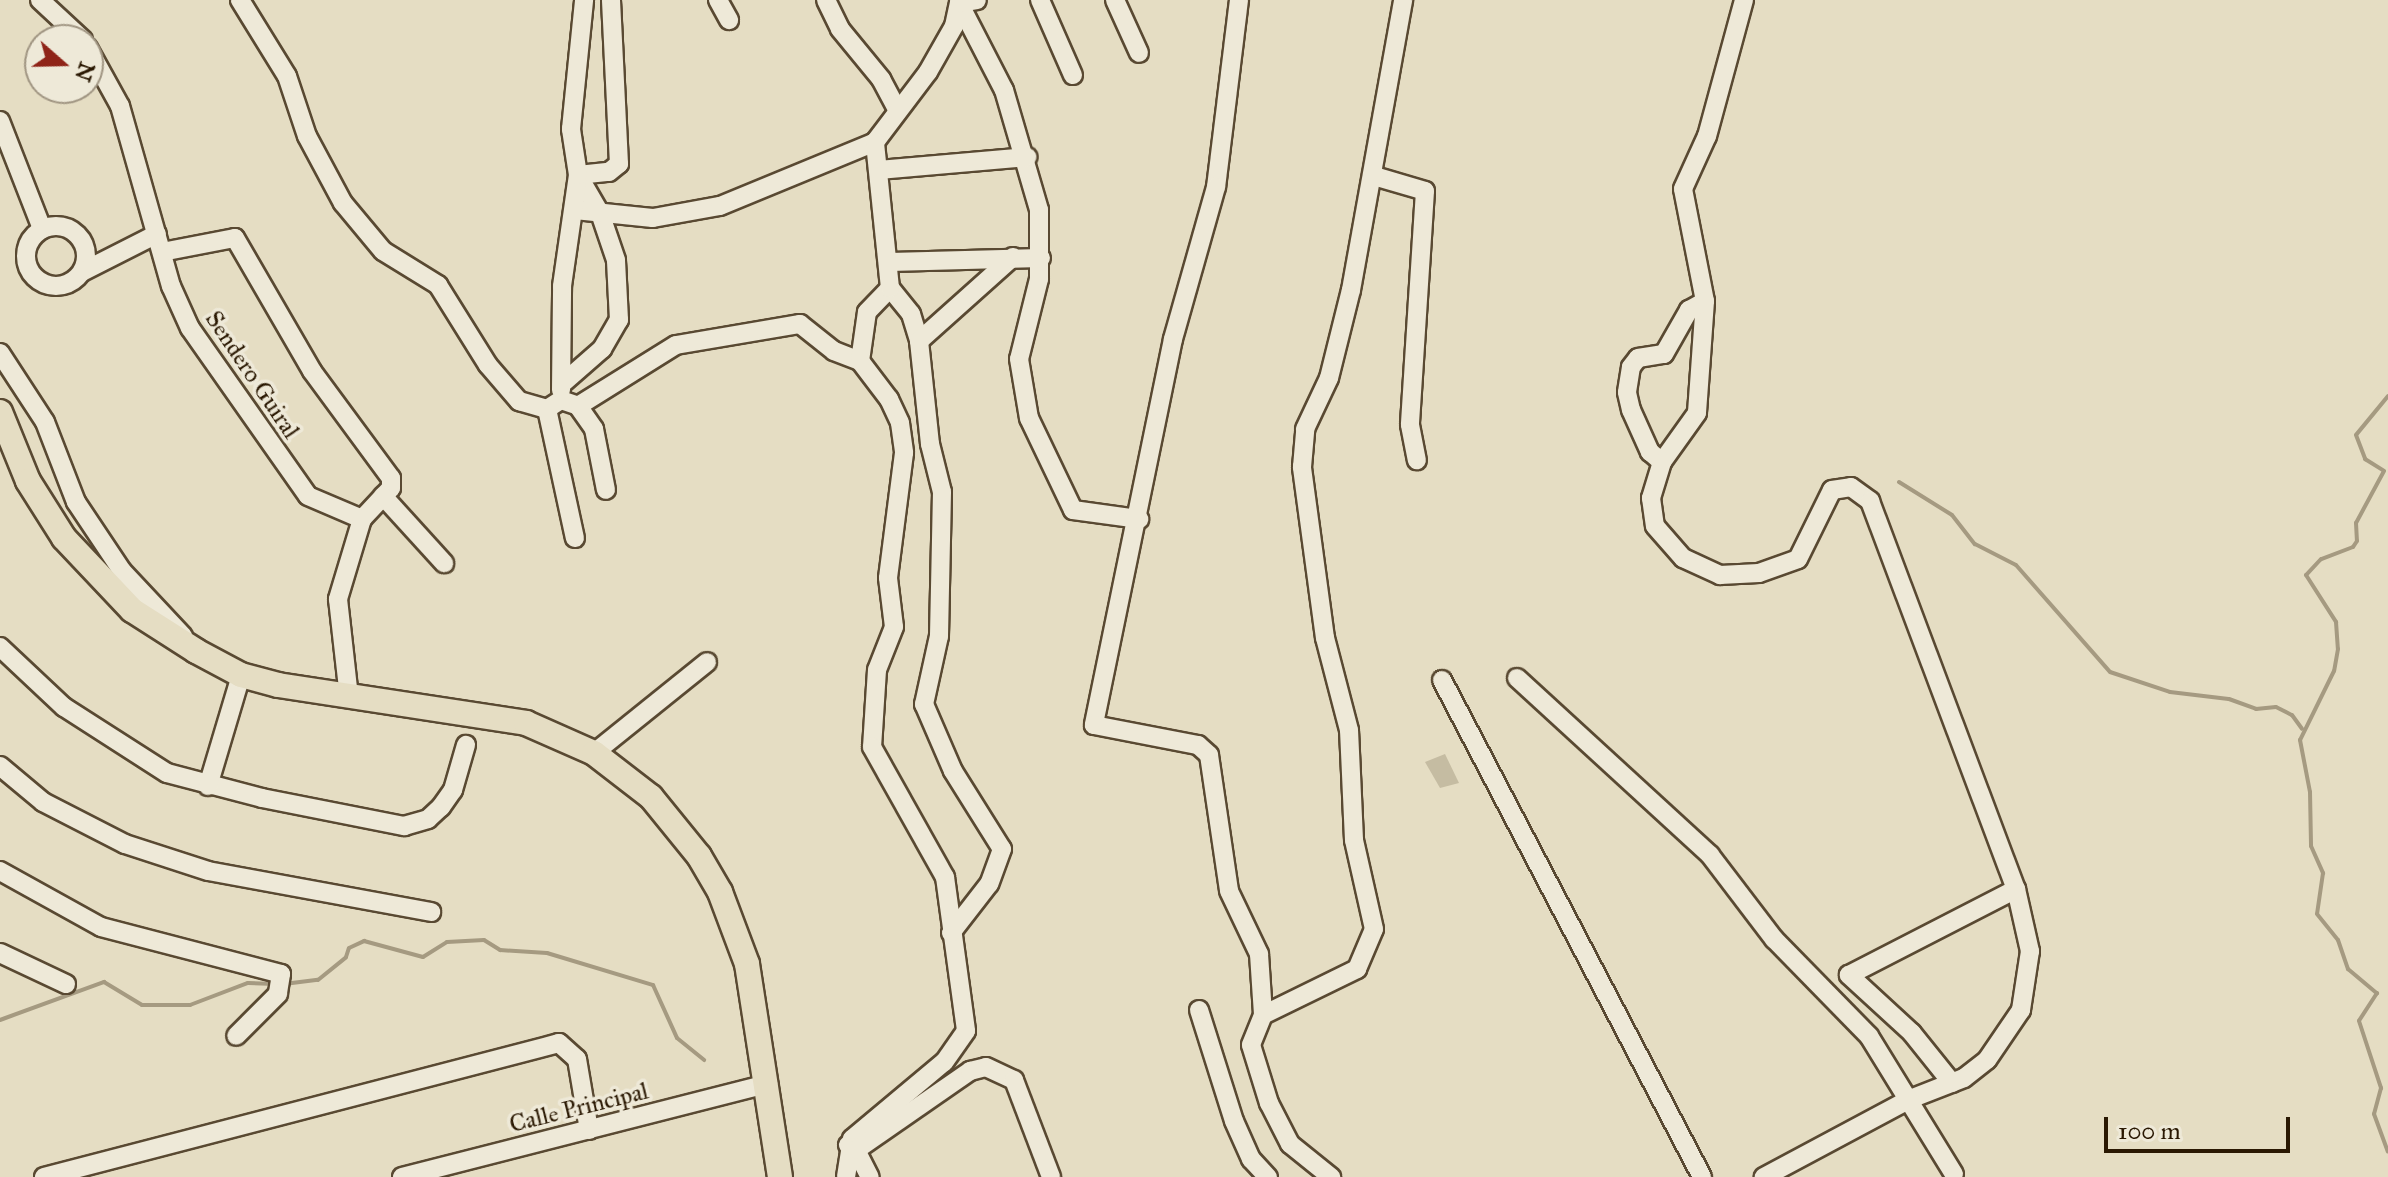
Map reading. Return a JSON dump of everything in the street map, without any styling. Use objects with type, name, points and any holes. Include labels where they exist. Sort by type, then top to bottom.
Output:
[{"type":"main road","points":[[0,412],[28,481],[64,538],[132,610],[196,651],[241,675],[349,697],[526,723],[594,753],[624,773],[672,820],[720,892],[747,964],[780,1177]]},
{"type":"street","points":[[40,0],[66,24]]},
{"type":"street","points":[[240,0],[287,76],[307,136],[337,194],[371,241],[438,285],[488,365],[519,401],[562,399],[676,345],[793,325],[808,328],[834,351],[860,361],[895,411],[904,453],[888,578],[894,627],[877,670],[870,714],[872,747],[945,877],[966,1031],[944,1062],[865,1123],[852,1147],[846,1177]]},
{"type":"street","points":[[575,538],[562,399],[562,286],[578,175],[571,129],[584,0]]},
{"type":"street","points":[[578,175],[609,172],[619,164],[611,0]]},
{"type":"street","points":[[718,0],[729,20]]},
{"type":"street","points":[[826,0],[840,29],[881,79],[898,111]]},
{"type":"street","points":[[1040,0],[1073,75]]},
{"type":"street","points":[[1115,0],[1139,53]]},
{"type":"street","points":[[1239,0],[1219,171],[1173,339],[1139,519],[1094,725],[1198,745],[1209,755],[1229,891],[1259,954],[1263,1015],[1251,1045],[1269,1103],[1290,1144],[1331,1177]]},
{"type":"street","points":[[1263,1015],[1357,969],[1374,929],[1354,840],[1349,730],[1325,638],[1302,495],[1305,429],[1337,352],[1374,176],[1383,89],[1403,0]]},
{"type":"street","points":[[1744,0],[1707,136],[1683,189],[1705,301],[1697,413],[1662,462],[1651,498],[1655,526],[1683,558],[1720,575],[1759,573],[1798,559],[1832,490],[1851,487],[1870,501],[2016,889],[2030,951],[2021,1010],[1987,1060],[1952,1083],[1910,1099],[1764,1177]]},
{"type":"street","points":[[575,210],[653,218],[720,206],[875,142],[968,2]]},
{"type":"street","points":[[968,2],[1027,157],[1039,210],[1041,258],[1019,359],[1029,418],[1073,510],[1139,519]]},
{"type":"street","name":"Sendero Guiral","points":[[104,77],[120,106],[159,243],[190,328],[308,496],[362,519]]},
{"type":"street","points":[[0,121],[42,229]]},
{"type":"street","points":[[875,142],[890,262],[890,288],[911,314],[919,341],[930,444],[942,492],[944,542],[939,636],[924,704],[954,774],[1002,849],[989,884],[951,933]]},
{"type":"street","points":[[879,170],[1027,157]]},
{"type":"street","points":[[562,399],[602,349],[619,320],[616,260],[600,213],[578,175]]},
{"type":"street","points":[[1374,176],[1422,186],[1426,196],[1410,425],[1417,460]]},
{"type":"street","points":[[82,272],[86,253],[79,235],[61,226],[42,229],[26,251],[34,277],[59,286],[82,272],[159,243],[235,238],[312,371],[391,478],[383,496],[362,519],[338,599],[349,697]]},
{"type":"street","points":[[919,341],[1013,257]]},
{"type":"street","points":[[890,262],[1041,258]]},
{"type":"street","points":[[860,361],[867,312],[890,288]]},
{"type":"street","points":[[1662,462],[1650,452],[1631,410],[1627,392],[1631,367],[1638,358],[1664,354],[1689,310],[1705,301]]},
{"type":"street","points":[[0,353],[45,422],[83,513],[122,571],[196,651]]},
{"type":"street","points":[[562,399],[594,429],[606,490]]},
{"type":"street","points":[[383,496],[444,563]]},
{"type":"street","points":[[0,647],[64,707],[128,750],[167,773],[208,786],[404,826],[428,819],[441,807],[453,790],[466,745]]},
{"type":"street","points":[[594,753],[707,662]]},
{"type":"street","points":[[208,786],[241,675]]},
{"type":"street","points":[[1517,678],[1710,855],[1774,939],[1869,1036],[1954,1174]]},
{"type":"street","points":[[1442,680],[1702,1177]]},
{"type":"street","points":[[0,766],[43,802],[137,848],[208,871],[431,912]]},
{"type":"street","points":[[0,871],[101,927],[276,971],[283,978],[278,994],[236,1036]]},
{"type":"street","points":[[1952,1083],[1912,1033],[1849,975],[2016,889]]},
{"type":"street","points":[[0,953],[66,984]]},
{"type":"street","points":[[1199,1010],[1234,1121],[1251,1159],[1268,1177]]},
{"type":"street","points":[[44,1177],[559,1043],[577,1059],[589,1130]]},
{"type":"street","points":[[852,1147],[970,1071],[986,1067],[1014,1080],[1051,1177]]},
{"type":"street","name":"Calle Principal","points":[[402,1177],[768,1084]]},
{"type":"street","points":[[852,1147],[870,1177]]},
{"type":"shaded area","points":[[1445,754],[1459,783],[1440,788],[1425,762]]},
{"type":"waterway","points":[[2388,396],[2356,435],[2365,459],[2384,471],[2356,523],[2357,541],[2353,547],[2321,559],[2306,575],[2336,622],[2338,649],[2334,671],[2300,740],[2310,792],[2311,846],[2323,873],[2317,914],[2338,940],[2348,969],[2377,993],[2359,1021],[2381,1088],[2374,1114],[2388,1152]]},
{"type":"waterway","points":[[1899,482],[1952,515],[1975,544],[2016,565],[2110,672],[2170,692],[2229,699],[2256,709],[2276,707],[2292,715],[2302,729]]},
{"type":"waterway","points":[[284,984],[318,980],[346,957],[349,948],[364,941],[423,957],[447,942],[484,940],[500,950],[547,953],[653,985],[677,1038],[704,1060]]},
{"type":"waterway","points":[[0,1020],[104,982],[142,1005],[190,1005],[248,983],[275,984]]}]
